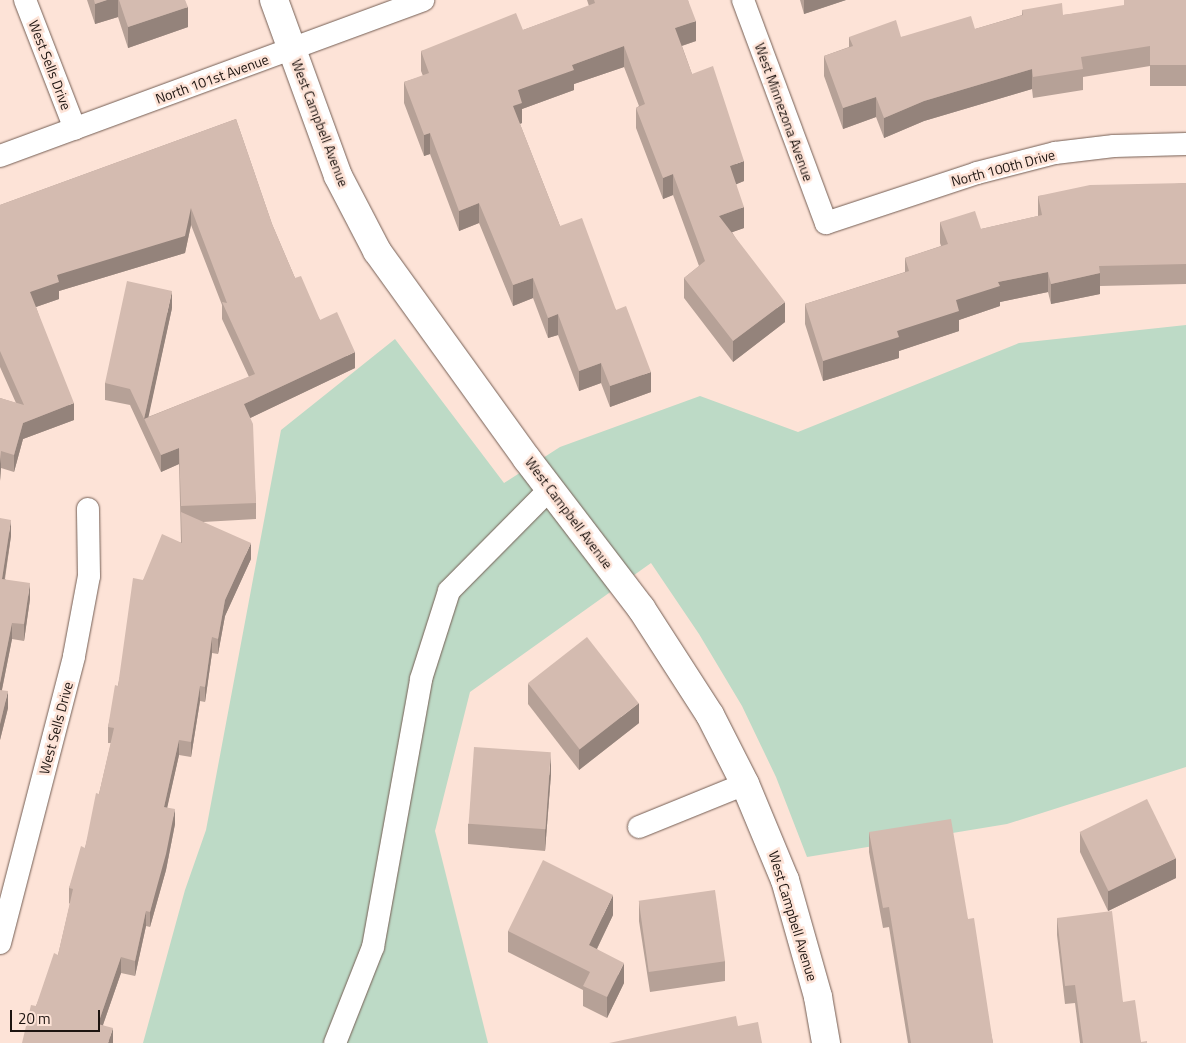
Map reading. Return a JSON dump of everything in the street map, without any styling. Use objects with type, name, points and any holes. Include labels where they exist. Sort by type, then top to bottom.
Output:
[{"type":"street","name":"West Sells Drive","points":[[25,0],[75,129]]},
{"type":"street","name":"West Campbell Avenue","points":[[274,0],[338,176],[377,251],[550,489],[641,608],[687,676],[745,784],[785,880],[818,997],[826,1043]]},
{"type":"street","name":"North 101st Avenue","points":[[0,156],[292,50],[423,0]]},
{"type":"street","name":"West Minnezona Avenue","points":[[743,0],[826,223]]},
{"type":"street","name":"North 100th Drive","points":[[826,223],[977,172],[1055,153],[1114,146],[1186,144]]},
{"type":"street","points":[[335,1043],[372,947],[421,679],[449,591],[550,489]]},
{"type":"street","name":"West Sells Drive","points":[[2,930],[74,656],[89,576],[88,510]]},
{"type":"street","points":[[639,827],[745,784]]},
{"type":"green space","points":[[1186,325],[1186,767],[1007,824],[807,857],[776,777],[742,706],[699,634],[651,563],[470,692],[435,831],[488,1043],[143,1043],[185,890],[206,830],[281,430],[395,339],[504,483],[560,447],[700,396],[798,432],[1019,343]]},
{"type":"building","points":[[94,0],[107,0],[95,4]]},
{"type":"building","points":[[119,0],[185,0],[188,7],[128,27]]},
{"type":"building","points":[[594,0],[688,0],[696,21],[675,28],[692,74],[713,66],[744,161],[730,166],[744,207],[719,216],[785,302],[733,341],[684,278],[705,261],[673,174],[663,178],[636,108],[645,104],[624,46],[572,65],[574,70],[518,90],[522,103],[513,106],[560,226],[582,218],[616,310],[626,306],[651,372],[610,386],[601,363],[579,371],[558,314],[548,318],[533,278],[513,285],[479,203],[459,211],[430,133],[424,135],[404,82],[429,73],[421,51],[516,13],[523,30],[595,3]]},
{"type":"building","points":[[1124,0],[1186,0],[1186,65],[1150,65],[1150,46],[1081,57],[1083,69],[1033,77],[1032,69],[924,101],[884,118],[876,97],[843,108],[824,56],[853,46],[849,37],[896,20],[901,37],[971,16],[975,29],[1023,15],[1022,10],[1062,3],[1063,15],[1124,5]]},
{"type":"building","points":[[236,119],[272,224],[295,278],[301,276],[320,320],[337,312],[355,352],[244,404],[253,424],[256,503],[181,506],[179,448],[161,455],[144,419],[255,374],[222,302],[227,303],[191,208],[185,236],[57,275],[59,282],[30,292],[74,403],[23,423],[14,455],[1,451],[0,464],[0,398],[24,405],[0,351],[0,205]]},
{"type":"building","points":[[1186,183],[1186,264],[1099,266],[1100,273],[1051,284],[1048,272],[998,282],[1000,286],[956,300],[959,311],[897,331],[899,337],[823,361],[805,304],[909,271],[905,258],[948,244],[940,222],[975,211],[981,229],[1042,215],[1038,196],[1090,185]]},
{"type":"building","points":[[127,281],[172,291],[144,419],[130,389],[105,383]]},
{"type":"building","points":[[181,512],[251,543],[225,600],[218,639],[212,637],[205,687],[200,686],[191,742],[179,740],[164,807],[175,809],[166,854],[150,912],[146,911],[135,961],[121,957],[98,1024],[113,1028],[108,1043],[22,1043],[31,1005],[36,1006],[54,953],[58,955],[73,889],[69,888],[81,846],[85,848],[96,793],[99,794],[114,728],[108,727],[115,685],[118,686],[133,578],[143,580],[162,534],[182,543]]},
{"type":"building","points":[[0,518],[11,520],[2,579],[30,583],[24,624],[12,623],[0,683]]},
{"type":"building","points":[[587,637],[639,703],[580,749],[528,683]]},
{"type":"building","points":[[0,690],[8,691],[0,724]]},
{"type":"building","points":[[474,747],[551,752],[545,829],[469,824]]},
{"type":"building","points":[[1147,799],[1176,858],[1109,891],[1080,832]]},
{"type":"building","points":[[951,819],[968,919],[974,918],[993,1043],[911,1043],[889,907],[883,908],[869,832]]},
{"type":"building","points":[[543,860],[613,895],[589,945],[624,963],[607,997],[583,986],[590,972],[508,931]]},
{"type":"building","points":[[715,890],[725,961],[649,972],[639,901]]},
{"type":"building","points":[[1112,911],[1123,1002],[1135,1000],[1141,1042],[1147,1041],[1147,1043],[1083,1043],[1075,985],[1065,986],[1057,918]]},
{"type":"building","points":[[736,1016],[738,1026],[758,1022],[762,1043],[609,1043]]}]
